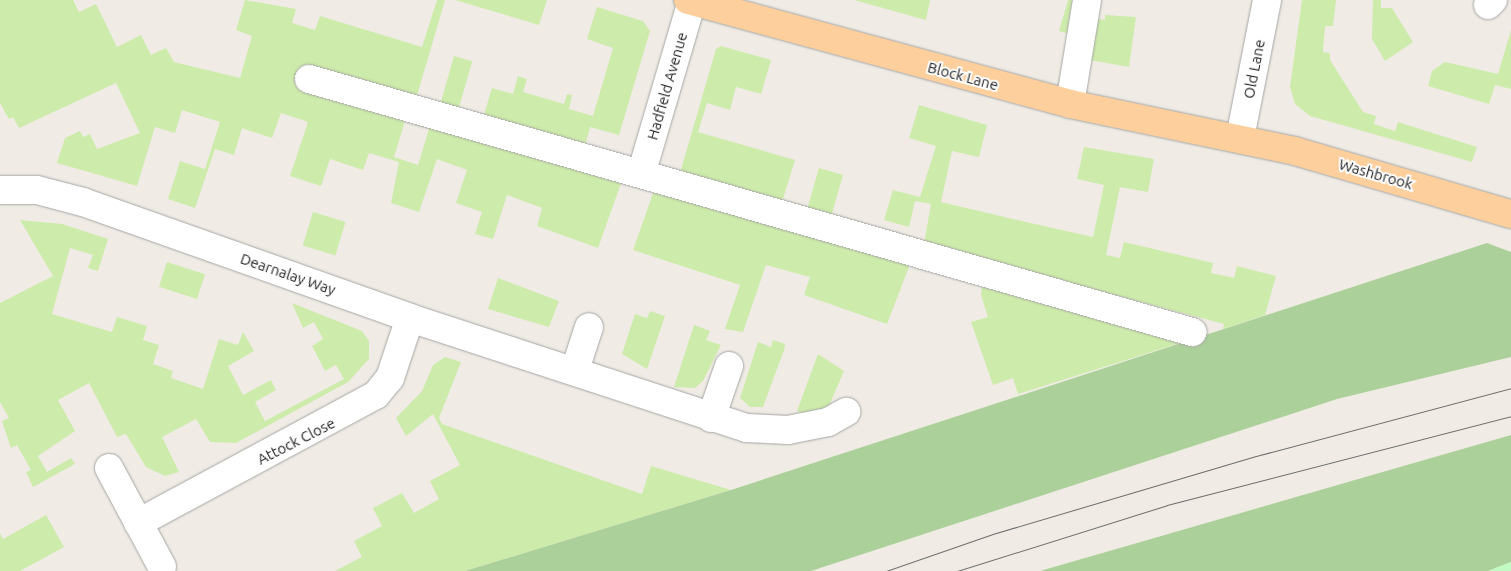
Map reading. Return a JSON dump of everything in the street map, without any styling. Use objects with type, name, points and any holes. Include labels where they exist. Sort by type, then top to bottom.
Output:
[{"type":"main road","name":"Block Lane","points":[[690,0],[1070,104],[1240,138]]},
{"type":"main road","name":"Washbrook","points":[[1240,138],[1511,214]]},
{"type":"street","name":"Hadfield Avenue","points":[[642,171],[690,0]]},
{"type":"street","points":[[1070,104],[1086,0]]},
{"type":"street","name":"Old Lane","points":[[1240,138],[1267,0]]},
{"type":"street","points":[[309,79],[642,171],[1192,332]]},
{"type":"street","name":"Dearnalay Way","points":[[0,190],[37,190],[83,202],[410,318],[575,370],[711,418],[747,428],[788,430],[828,422],[846,412]]},
{"type":"street","name":"Attock Close","points":[[138,523],[376,395],[390,378],[410,318]]},
{"type":"street","points":[[575,370],[589,327]]},
{"type":"street","points":[[711,418],[729,366]]},
{"type":"street","points":[[109,468],[162,567]]},
{"type":"green space","points":[[0,0],[73,0],[79,12],[96,4],[117,47],[141,35],[151,55],[166,48],[174,62],[240,78],[252,36],[236,30],[245,0],[296,9],[292,23],[315,30],[320,16],[422,47],[437,0],[445,0],[416,99],[303,68],[296,87],[624,175],[598,248],[537,226],[542,208],[507,195],[493,239],[475,234],[482,212],[456,203],[467,170],[437,159],[419,212],[391,203],[399,162],[369,153],[363,170],[330,159],[321,186],[290,176],[308,122],[281,113],[272,138],[242,128],[234,155],[215,149],[195,208],[168,199],[180,161],[205,169],[220,122],[182,110],[175,133],[155,127],[137,186],[57,163],[65,138],[80,131],[83,137],[90,134],[97,149],[140,133],[116,83],[19,128],[13,117],[9,119],[0,103]],"holes":[[[405,121],[429,129],[418,165],[394,157]]]},
{"type":"green space","points":[[455,0],[547,0],[539,25]]},
{"type":"green space","points":[[854,0],[930,0],[926,20]]},
{"type":"green space","points":[[1068,0],[1074,0],[1070,34],[1059,31]]},
{"type":"green space","points":[[1302,0],[1336,0],[1333,26],[1325,26],[1323,52],[1330,53],[1330,60],[1363,112],[1376,116],[1374,124],[1395,131],[1398,122],[1477,147],[1472,162],[1310,116],[1295,104],[1290,87]]},
{"type":"green space","points":[[1373,0],[1381,0],[1381,8],[1392,8],[1413,42],[1385,61],[1372,39]]},
{"type":"green space","points":[[597,7],[643,21],[650,31],[619,135],[590,127],[584,150],[482,121],[492,88],[513,94],[518,76],[527,79],[523,92],[564,104],[567,94],[572,95],[569,109],[593,116],[613,48],[587,39]]},
{"type":"green space","points":[[1105,15],[1136,17],[1129,67],[1090,60],[1093,18],[1105,20]]},
{"type":"green space","points":[[1511,30],[1511,89],[1495,85],[1489,104],[1428,86],[1432,71],[1445,62],[1498,74]]},
{"type":"green space","points":[[721,46],[771,60],[761,94],[736,87],[730,110],[707,103],[698,132],[795,160],[782,202],[680,173],[716,49]]},
{"type":"green space","points":[[454,56],[472,61],[458,111],[440,106]]},
{"type":"green space","points":[[919,105],[987,125],[979,157],[952,151],[941,202],[1017,220],[1093,237],[1104,185],[1077,179],[1084,147],[1154,159],[1148,192],[1120,187],[1106,255],[1120,258],[1124,242],[1213,263],[1211,273],[1234,278],[1237,266],[1276,276],[1265,315],[1223,329],[1224,324],[924,244],[931,204],[915,201],[909,227],[884,220],[893,190],[920,197],[936,146],[909,138]]},
{"type":"green space","points":[[819,168],[843,175],[831,216],[807,209]]},
{"type":"green space","points":[[656,185],[912,259],[887,324],[804,295],[810,277],[766,265],[743,332],[725,329],[740,285],[633,250]]},
{"type":"green space","points":[[313,212],[346,222],[335,255],[303,245]]},
{"type":"green space","points":[[20,220],[62,224],[108,239],[98,271],[88,268],[93,255],[70,248],[52,314],[112,332],[117,317],[147,326],[143,340],[159,345],[153,364],[173,371],[171,378],[203,389],[219,339],[238,345],[243,332],[254,351],[228,366],[243,395],[271,380],[276,390],[255,402],[265,421],[344,379],[336,365],[325,371],[312,346],[323,339],[314,322],[303,328],[292,303],[362,331],[369,341],[369,359],[348,382],[236,443],[210,442],[196,419],[162,437],[179,472],[165,476],[146,467],[126,434],[117,437],[89,383],[58,400],[75,431],[38,456],[47,472],[71,458],[75,464],[33,487],[26,472],[31,470],[17,445],[11,448],[2,421],[9,418],[0,402],[0,303],[53,276]]},
{"type":"green space","points":[[1487,243],[1511,252],[1511,357],[1337,399],[811,571],[465,571],[731,490]]},
{"type":"green space","points":[[167,262],[205,274],[197,299],[159,287]]},
{"type":"green space","points":[[498,278],[559,301],[549,327],[488,309]]},
{"type":"green space","points":[[983,279],[1099,315],[1180,343],[1018,394],[1013,378],[993,385],[971,322],[988,317],[981,295]]},
{"type":"green space","points":[[650,311],[665,316],[647,369],[622,354],[635,314],[647,318]]},
{"type":"green space","points":[[694,325],[710,331],[706,340],[721,345],[703,381],[695,388],[674,387]]},
{"type":"green space","points":[[773,340],[785,344],[784,350],[763,407],[750,407],[740,398],[758,342],[771,347]]},
{"type":"green space","points":[[818,354],[844,371],[829,406],[806,414],[797,411]]},
{"type":"green space","points":[[445,357],[461,362],[439,418],[442,424],[642,494],[651,466],[731,490],[465,571],[335,571],[362,557],[354,541],[382,526],[373,508],[402,493],[414,513],[439,499],[430,481],[460,465],[433,414],[406,436],[396,418],[422,391],[433,365]]},
{"type":"green space","points":[[1511,435],[1511,562],[1488,571],[1040,571]]},
{"type":"green space","points":[[46,515],[64,547],[20,571],[0,571],[0,533],[3,539]]},
{"type":"green space","points":[[1511,562],[1511,571],[1488,571]]},
{"type":"tram line","points":[[886,571],[996,533],[1256,456],[1511,388]]},
{"type":"tram line","points":[[957,571],[1167,505],[1511,416]]}]
